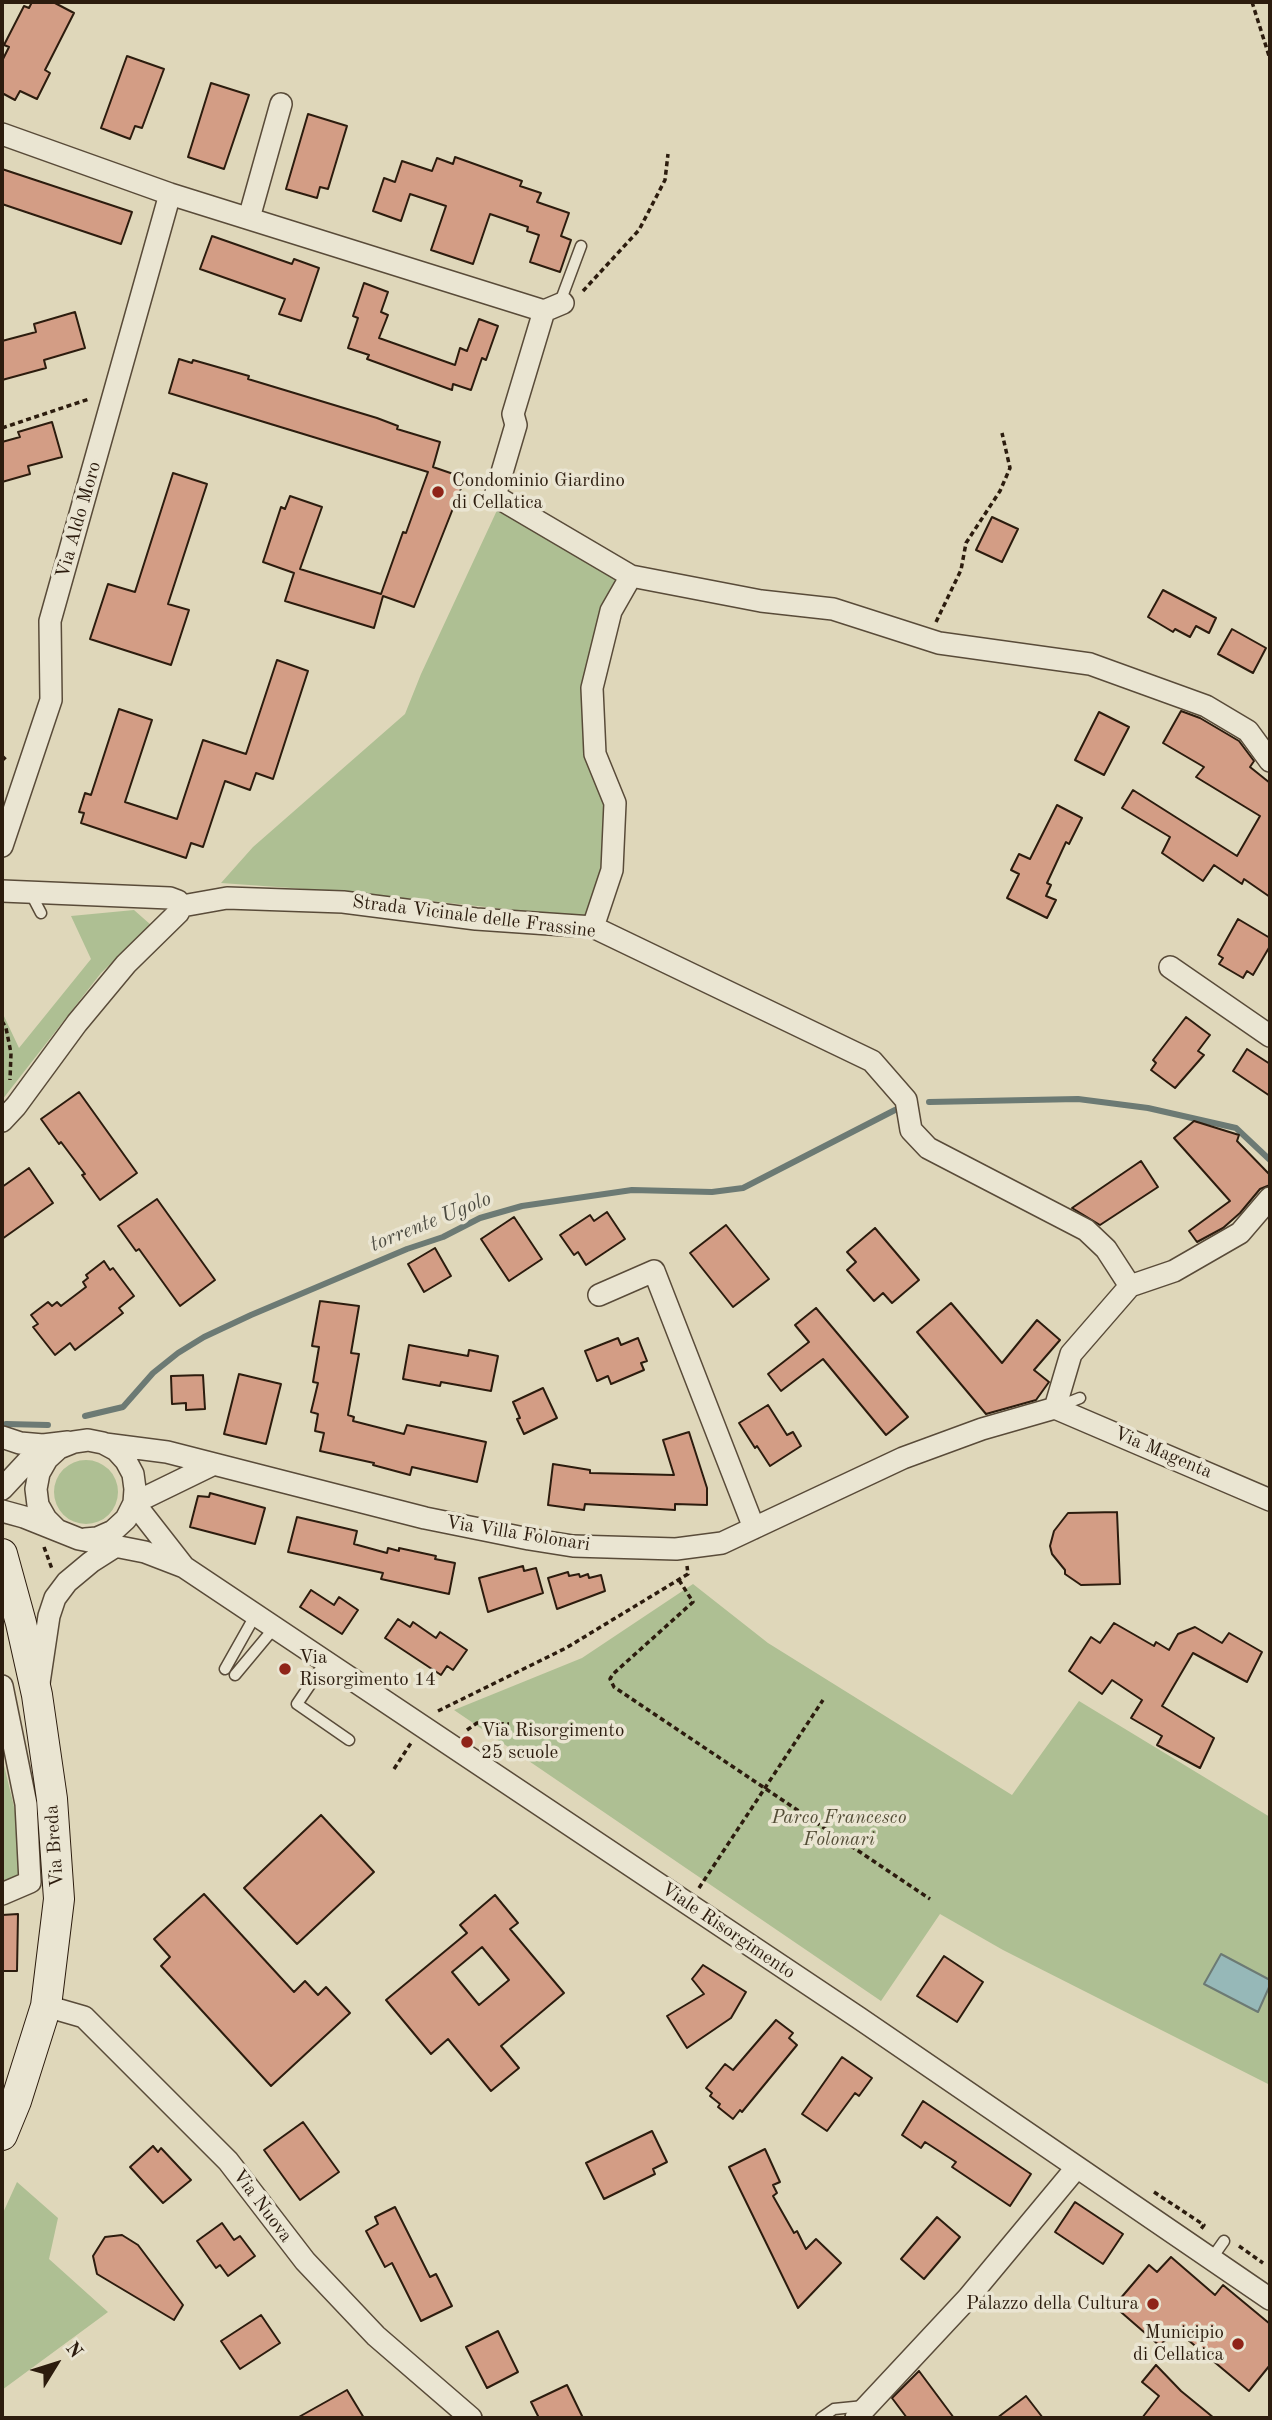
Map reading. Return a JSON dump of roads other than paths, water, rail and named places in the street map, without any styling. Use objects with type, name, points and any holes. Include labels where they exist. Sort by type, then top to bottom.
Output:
[{"type":"street","points":[[249,218],[281,104]]},
{"type":"street","points":[[2,134],[170,194],[555,306],[513,414],[516,425],[495,496],[631,576],[761,601],[832,608],[939,643],[1090,664],[1206,706],[1248,731],[1270,761]]},
{"type":"street","name":"Via Aldo Moro","points":[[2,846],[51,700],[50,621],[170,194]]},
{"type":"street","points":[[593,927],[612,870],[615,803],[595,754],[592,688],[611,611],[631,576]]},
{"type":"street","points":[[2,891],[170,898],[182,906],[126,964],[76,1023],[9,1114]]},
{"type":"street","name":"Strada Vicinale delle Frassine","points":[[182,906],[227,898],[343,902],[476,919],[593,927],[872,1060],[906,1100],[911,1130],[928,1148],[1086,1230],[1106,1249],[1130,1286]]},
{"type":"street","points":[[1170,967],[1270,1036]]},
{"type":"street","points":[[1055,1408],[1071,1354],[1130,1286],[1174,1271],[1240,1233],[1270,1198]]},
{"type":"street","points":[[599,1295],[654,1271],[754,1528]]},
{"type":"street","name":"Via Magenta","points":[[1055,1408],[1270,1500]]},
{"type":"street","name":"Via Villa Folonari","points":[[104,1444],[167,1452],[425,1518],[573,1546],[676,1549],[722,1543],[903,1458],[982,1429],[1055,1408]]},
{"type":"street","points":[[2,1437],[19,1443],[43,1445],[88,1440],[116,1450],[126,1461],[133,1474],[135,1489],[134,1503],[126,1519],[113,1531],[97,1538],[79,1539]]},
{"type":"street","points":[[49,1534],[46,1519],[38,1505],[37,1481],[47,1459],[59,1448],[74,1442]]},
{"type":"street","points":[[2,1489],[43,1445]]},
{"type":"street","points":[[134,1503],[212,1465]]},
{"type":"street","name":"Viale Risorgimento","points":[[134,1503],[184,1567]]},
{"type":"street","name":"Viale Risorgimento","points":[[2,1511],[49,1534],[145,1552],[184,1567],[1077,2167],[1223,2247],[1270,2299]]},
{"type":"street","points":[[37,1695],[49,1616],[55,1598],[67,1582],[113,1548]]},
{"type":"street","name":"Via Breda","points":[[2,1554],[37,1695],[52,1798],[59,1899],[46,2006],[16,2101],[2,2135]]},
{"type":"street","name":"Via Breda","points":[[2,1686],[26,1804],[30,1882],[2,1894]]},
{"type":"street","name":"Via Nuova","points":[[46,2006],[84,2017],[228,2161],[304,2261],[376,2336],[471,2418]]},
{"type":"street","points":[[862,2412],[968,2298],[1077,2167]]},
{"type":"lane","points":[[555,306],[581,246]]},
{"type":"lane","points":[[30,892],[41,913]]},
{"type":"lane","points":[[1055,1408],[1080,1398]]},
{"type":"lane","points":[[225,1669],[256,1614]]},
{"type":"lane","points":[[235,1675],[275,1627]]},
{"type":"lane","points":[[326,1661],[298,1704],[349,1740]]},
{"type":"lane","points":[[821,2418],[834,2409],[862,2412]]},
{"type":"water","points":[[1221,1954],[1270,1980],[1258,2012],[1204,1984]]},
{"type":"waterway","points":[[929,1102],[1078,1099],[1148,1108],[1236,1128],[1270,1160]]},
{"type":"waterway","name":"torrente Ugolo","points":[[85,1416],[123,1407],[153,1373],[204,1337],[407,1249],[443,1237],[480,1218],[522,1206],[632,1190],[712,1192],[743,1188],[895,1110]]},
{"type":"waterway","points":[[6,1424],[48,1425]]},
{"type":"place","name":"Condominio Giardino di Cellatica","points":[[438,492]]},
{"type":"place","name":"Via Risorgimento 14","points":[[285,1669]]},
{"type":"place","name":"Via Risorgimento 25 scuole","points":[[467,1742]]},
{"type":"place","name":"Palazzo della Cultura","points":[[1153,2304]]},
{"type":"place","name":"Municipio di Cellatica","points":[[1238,2344]]},
{"type":"park label","name":"Parco Francesco Folonari","points":[[839,1829]]}]
